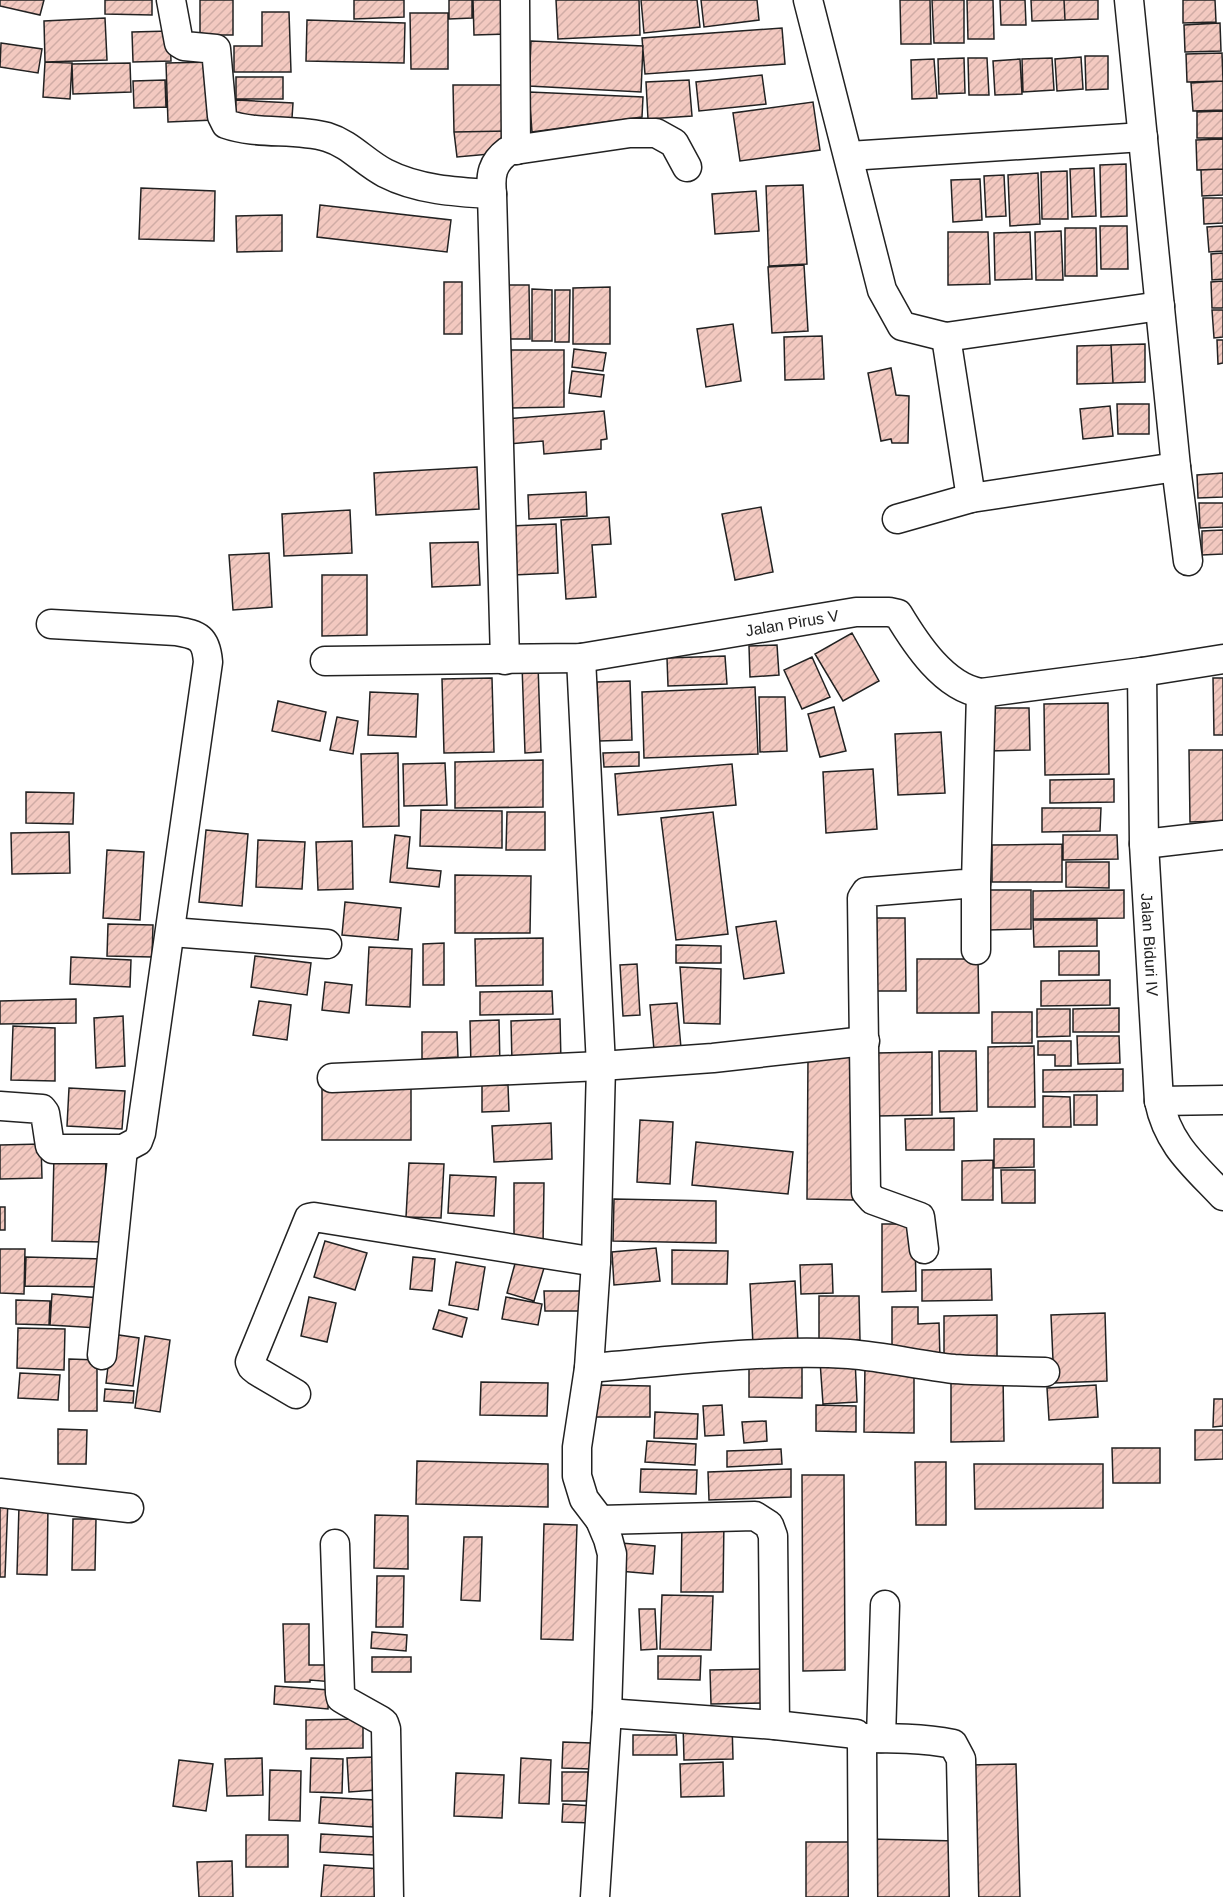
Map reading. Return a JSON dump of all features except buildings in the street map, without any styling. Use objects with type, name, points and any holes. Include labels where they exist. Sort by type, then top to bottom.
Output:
[{"type":"street","points":[[171,0],[179,43],[184,46],[214,47],[218,51],[222,116],[226,124],[325,137],[351,148],[383,172],[401,181],[426,188],[492,194]]},
{"type":"street","points":[[515,0],[516,150]]},
{"type":"street","points":[[808,0],[882,290],[902,326],[946,337],[1160,306]]},
{"type":"street","points":[[1129,0],[1176,467],[1188,561]]},
{"type":"street","points":[[505,660],[490,178],[496,161],[508,151],[630,133],[656,133],[674,143],[687,167]]},
{"type":"street","points":[[849,156],[1143,137]]},
{"type":"street","points":[[946,337],[971,498]]},
{"type":"street","points":[[897,519],[971,498],[1176,467]]},
{"type":"street","name":"Jalan Pirus V","points":[[325,661],[581,658],[856,612],[889,612],[898,614],[919,649],[958,685],[969,691],[981,693]]},
{"type":"street","points":[[0,1106],[42,1109],[45,1113],[51,1148],[123,1149],[138,1141],[171,932],[208,662],[204,642],[194,634],[51,624]]},
{"type":"street","points":[[581,658],[601,1066],[596,1262],[589,1368],[577,1447],[577,1476],[584,1499],[600,1520],[612,1554],[607,1713],[595,1897]]},
{"type":"street","points":[[976,950],[981,693],[1223,659]]},
{"type":"street","name":"Jalan Biduri IV","points":[[1142,672],[1144,844],[1159,1101],[1163,1122],[1174,1143],[1223,1196]]},
{"type":"street","points":[[1144,844],[1223,835]]},
{"type":"street","points":[[924,1249],[920,1217],[873,1200],[866,1192],[862,898],[864,893],[976,883]]},
{"type":"street","points":[[171,932],[327,944]]},
{"type":"street","points":[[332,1078],[601,1066],[713,1058],[865,1041]]},
{"type":"street","points":[[1159,1101],[1223,1100]]},
{"type":"street","points":[[102,1355],[123,1149]]},
{"type":"street","points":[[296,1394],[257,1371],[250,1362],[309,1218],[596,1262]]},
{"type":"street","points":[[589,1368],[692,1358],[798,1353],[849,1354],[955,1369],[1046,1372]]},
{"type":"street","points":[[0,1493],[129,1508]]},
{"type":"street","points":[[600,1520],[755,1516],[769,1525],[773,1536],[775,1725]]},
{"type":"street","points":[[335,1544],[341,1698],[380,1720],[384,1723],[386,1730],[389,1897]]},
{"type":"street","points":[[863,1897],[864,1816],[885,1605]]},
{"type":"street","points":[[607,1713],[775,1725],[850,1733],[871,1738],[953,1744],[961,1760],[964,1897]]}]
